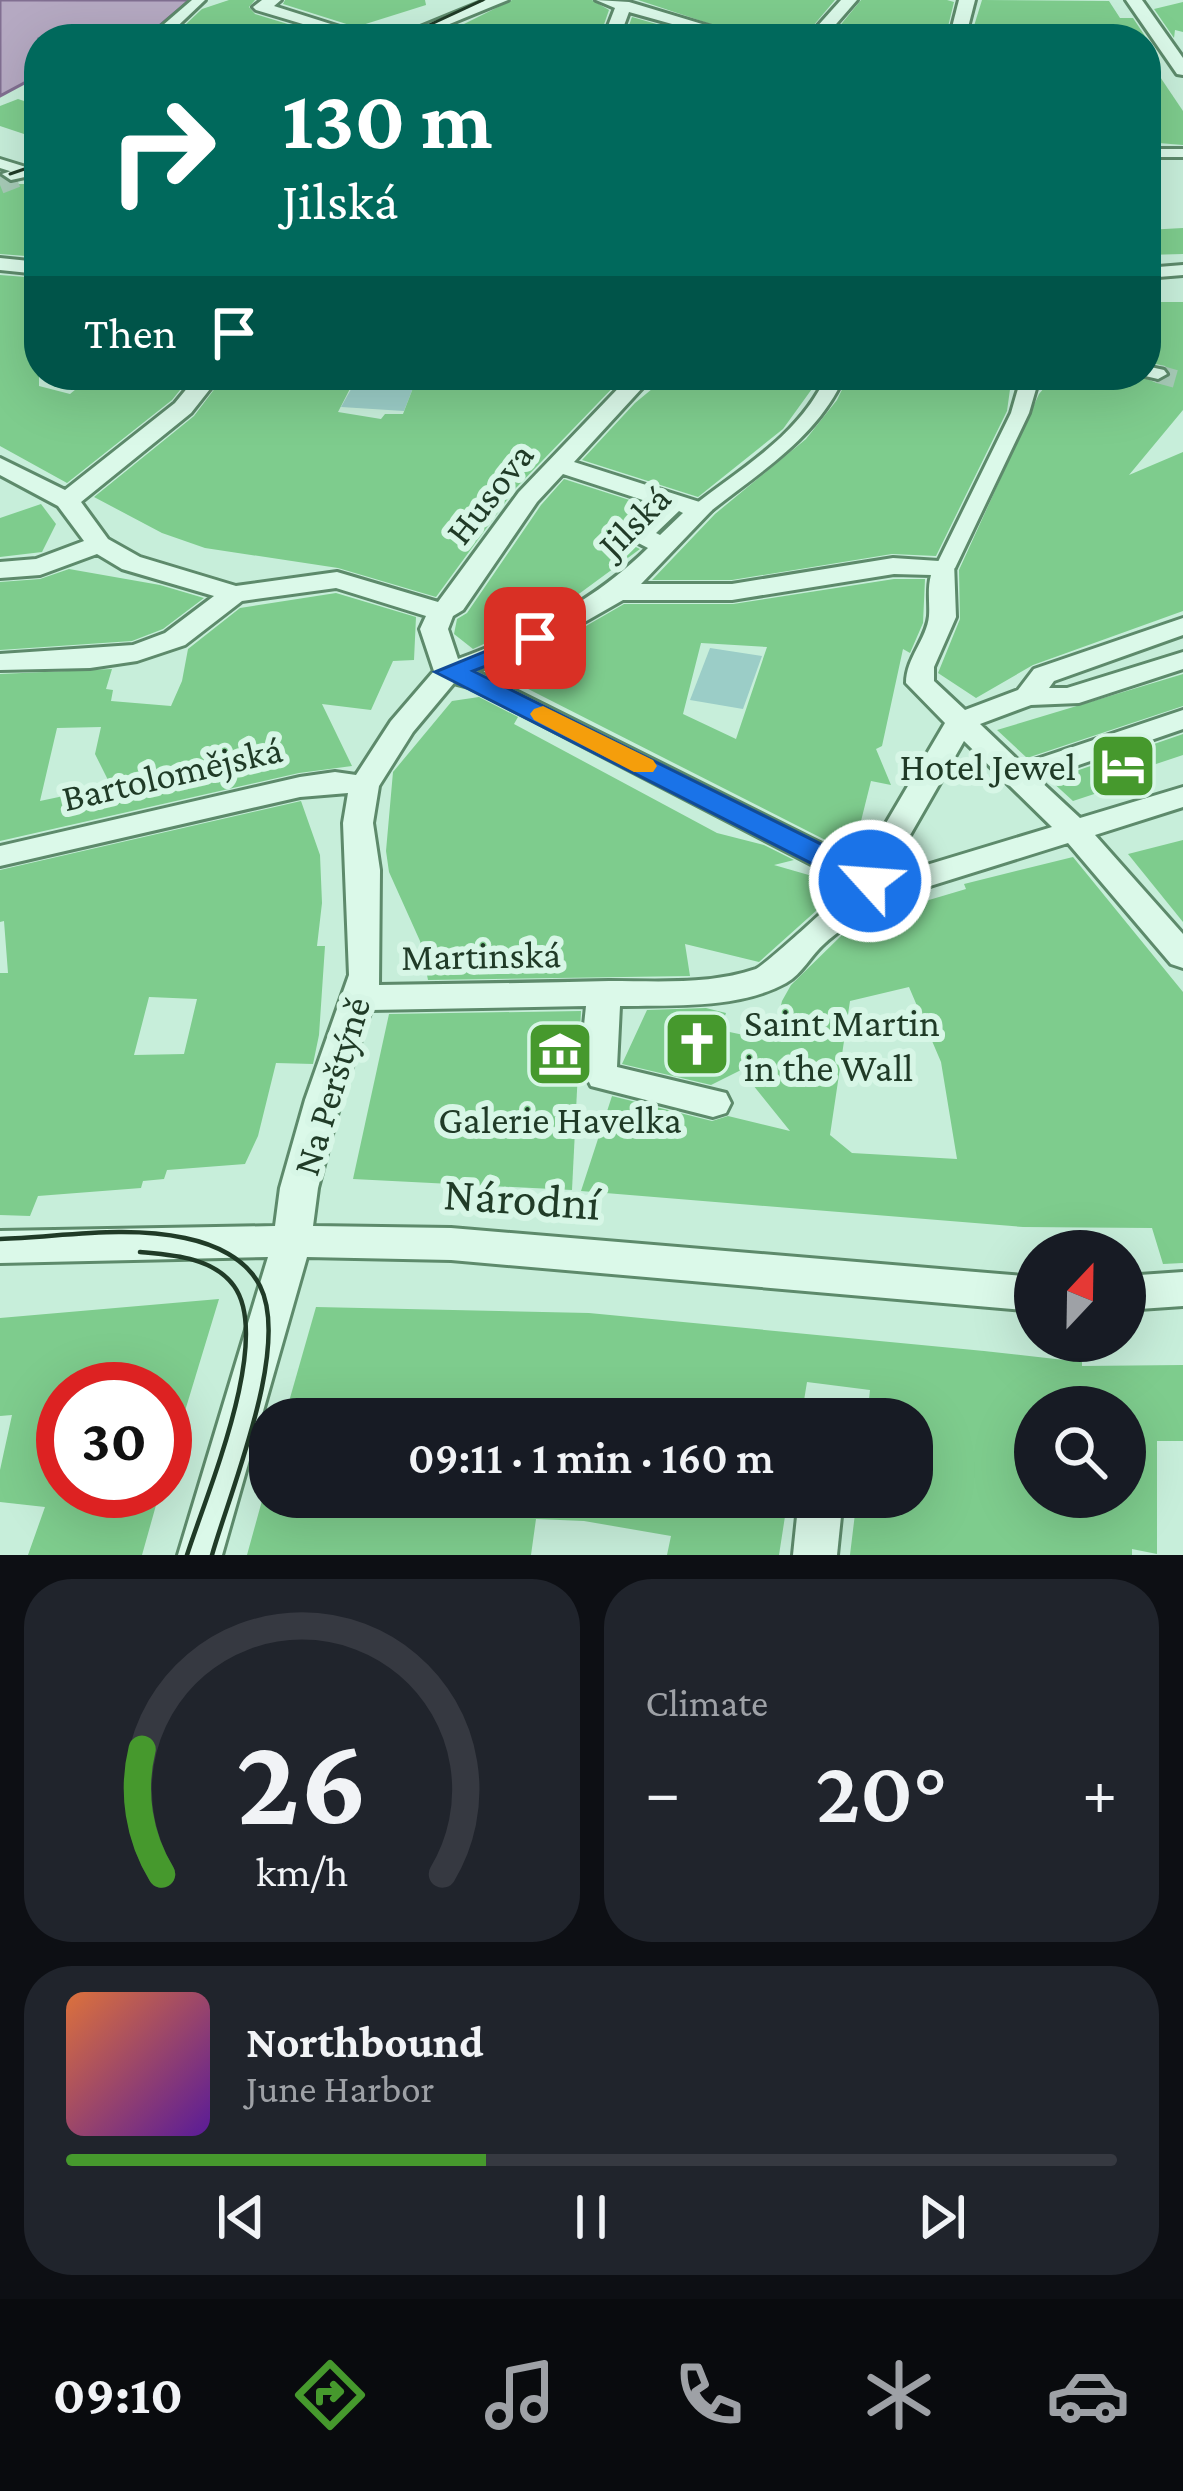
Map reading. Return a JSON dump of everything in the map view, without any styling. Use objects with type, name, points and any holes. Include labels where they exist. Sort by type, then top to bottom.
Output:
[{"type":"street","points":[[173,24],[200,0]]},
{"type":"street","points":[[273,0],[261,7],[318,24]]},
{"type":"street","points":[[421,24],[463,0]]},
{"type":"street","points":[[433,24],[500,0]]},
{"type":"street","points":[[604,0],[694,24]]},
{"type":"street","points":[[661,14],[694,0]]},
{"type":"street","points":[[827,24],[849,0]]},
{"type":"street","points":[[617,24],[624,5]]},
{"type":"street","points":[[1162,39],[1183,38]]},
{"type":"street","points":[[1162,39],[1179,63]]},
{"type":"street","points":[[67,501],[182,408],[197,390]]},
{"type":"street","name":"Husova","points":[[441,611],[454,604],[528,497],[629,390]]},
{"type":"street","name":"Jilská","points":[[448,672],[529,642],[618,592],[662,544],[687,507],[751,472],[818,409],[828,390]]},
{"type":"street","points":[[1027,390],[945,568],[938,599],[943,617],[919,675],[926,690],[1076,832],[1183,956]]},
{"type":"street","points":[[0,465],[67,501],[99,544],[131,563],[235,595],[337,580],[441,611],[434,629],[448,672],[478,681],[870,881],[911,880],[1183,796]]},
{"type":"street","points":[[559,465],[687,507]]},
{"type":"street","points":[[0,570],[40,567],[99,544]]},
{"type":"street","points":[[618,592],[732,592],[890,567],[945,568]]},
{"type":"street","points":[[0,662],[88,659],[169,643],[235,595]]},
{"type":"street","points":[[1028,696],[1044,674],[1183,626]]},
{"type":"street","points":[[961,721],[1028,696],[1070,697],[1183,659]]},
{"type":"street","name":"Na Perštýně","points":[[200,1555],[292,1241],[299,1188],[323,1100],[366,975],[358,823],[364,786],[400,727],[448,672]]},
{"type":"street","points":[[1019,775],[1183,718]]},
{"type":"street","name":"Martinská","points":[[360,998],[604,995],[725,990],[759,982],[779,972],[813,935],[853,907],[961,721]]},
{"type":"street","name":"Bartolomějská","points":[[0,856],[299,787],[335,781],[364,786]]},
{"type":"street","name":"Martinská","points":[[604,995],[598,1064],[604,1077],[713,1103]]},
{"type":"street","name":"Národní","points":[[0,1247],[292,1241],[577,1251],[1014,1292]]},
{"type":"street","points":[[1146,1292],[1183,1289]]},
{"type":"street","points":[[815,1555],[819,1518]]},
{"type":"shaded area","points":[[0,0],[190,0],[162,24],[24,24],[24,83],[0,96]]},
{"type":"shaded area","points":[[351,390],[412,390],[404,411],[341,407]]},
{"type":"shaded area","points":[[710,648],[762,656],[743,709],[690,700]]},
{"type":"building","points":[[229,0],[255,0],[249,7],[255,14],[288,24],[186,24],[202,9]]},
{"type":"building","points":[[285,0],[425,0],[426,5],[366,24],[346,24],[283,4]]},
{"type":"building","points":[[512,0],[592,0],[609,10],[604,24],[464,24]]},
{"type":"building","points":[[638,0],[835,0],[815,24],[711,24]]},
{"type":"building","points":[[861,0],[954,2],[949,24],[841,24]]},
{"type":"building","points":[[982,0],[1109,1],[1120,18],[1133,18],[1137,24],[975,24]]},
{"type":"building","points":[[1183,2],[1183,32],[1175,30],[1174,38],[1154,9]]},
{"type":"building","points":[[632,17],[656,24],[629,24]]},
{"type":"building","points":[[1161,78],[1183,111],[1183,145],[1161,143]]},
{"type":"building","points":[[24,101],[24,134],[0,126],[0,106]]},
{"type":"building","points":[[0,178],[24,184],[24,256],[0,254]]},
{"type":"building","points":[[1183,228],[1183,254],[1161,255],[1161,229]]},
{"type":"building","points":[[0,275],[24,277],[24,390],[70,394],[75,390],[180,390],[67,483],[0,446]]},
{"type":"building","points":[[1161,302],[1183,302],[1183,410],[1129,475],[1183,452],[1183,611],[1033,665],[976,698],[938,673],[960,619],[959,570],[1039,394],[1042,390],[1161,390],[1161,381],[1171,375],[1161,365]]},
{"type":"building","points":[[214,390],[349,390],[338,412],[381,419],[385,414],[403,414],[412,390],[611,390],[515,489],[436,597],[338,568],[205,548],[162,533],[94,497],[194,416]]},
{"type":"building","points":[[651,390],[811,390],[783,429],[698,497],[582,460]]},
{"type":"building","points":[[842,390],[1010,390],[1007,411],[936,556],[892,554],[732,580],[652,580],[715,514],[806,439]]},
{"type":"building","points":[[564,479],[642,504],[609,534],[640,549],[557,610],[473,649],[454,634],[457,619],[467,613]]},
{"type":"building","points":[[41,504],[56,524],[42,552],[0,557],[0,518]]},
{"type":"building","points":[[69,569],[204,598],[163,629],[132,641],[0,650],[0,582],[40,579]]},
{"type":"building","points":[[894,579],[925,579],[923,623],[910,653],[903,649],[882,746],[876,749],[891,785],[871,781],[855,845],[841,848],[491,670],[541,652],[624,604],[733,604]],"holes":[[[701,643],[767,647],[736,739],[683,714]]]},
{"type":"building","points":[[336,593],[416,617],[414,660],[393,661],[371,710],[322,704],[352,766],[299,773],[0,841],[0,674],[112,669],[106,689],[113,690],[111,701],[171,706],[188,649],[240,608]],"holes":[[[101,727],[95,754],[111,786],[40,801],[57,728]]]},
{"type":"building","points":[[1183,674],[1183,706],[1027,758],[997,730]]},
{"type":"building","points":[[479,697],[518,717],[514,724],[717,833],[764,845],[794,860],[774,865],[840,884],[836,893],[759,962],[685,944],[690,976],[428,980],[420,941],[389,872],[386,851],[393,772],[452,701]]},
{"type":"building","points":[[1183,734],[1183,755],[1147,767],[1155,774],[1073,801],[1050,780]]},
{"type":"building","points":[[301,801],[320,855],[317,946],[325,946],[319,1035],[313,1064],[276,1063],[258,1136],[245,1164],[167,1170],[164,1179],[143,1181],[141,1188],[38,1196],[30,1216],[0,1215],[0,973],[8,973],[4,921],[0,922],[0,870]],"holes":[[[149,997],[197,999],[184,1054],[134,1055]]]},
{"type":"building","points":[[1183,840],[1183,922],[1128,854]]},
{"type":"building","points":[[1073,857],[1183,992],[1183,1263],[1163,1264],[1152,1228],[1023,1227],[581,1191],[612,1096],[712,1121],[728,1116],[790,1131],[741,1070],[711,1085],[622,1064],[647,1010],[706,1008],[726,1013],[720,1030],[773,1041],[782,1001],[791,985],[844,933],[911,917],[902,908],[966,889],[964,884]],"holes":[[[909,987],[941,1062],[957,1159],[852,1153],[830,1135],[850,1001]]]},
{"type":"building","points":[[581,1011],[572,1190],[353,1179],[389,1014]]},
{"type":"building","points":[[219,1299],[192,1388],[192,1362],[36,1362],[36,1506],[0,1502],[0,1470],[12,1415],[0,1416],[0,1318]]},
{"type":"building","points":[[316,1307],[589,1313],[1014,1354],[1014,1362],[1183,1365],[1183,1441],[1157,1441],[1157,1554],[1132,1549],[1132,1555],[850,1555],[854,1518],[933,1518],[933,1398],[869,1398],[870,1390],[807,1382],[804,1398],[290,1398]]},
{"type":"building","points":[[41,1518],[152,1518],[142,1555],[28,1555]]},
{"type":"building","points":[[257,1518],[785,1518],[779,1555],[667,1555],[671,1536],[584,1521],[536,1519],[531,1555],[247,1555]]},
{"type":"tunnel","points":[[0,185],[20,177]]},
{"type":"tunnel","points":[[1161,375],[1183,381]]},
{"type":"tram line","points":[[431,24],[483,0]]},
{"type":"tram line","points":[[10,174],[24,169]]},
{"type":"tram line","points":[[0,1239],[162,1234],[218,1248],[254,1276],[268,1312],[263,1381],[212,1555]]},
{"type":"tram line","points":[[140,1252],[191,1259],[215,1269],[234,1286],[244,1311],[246,1342],[232,1418],[187,1555]]},
{"type":"slow traffic","points":[[543,714],[644,766]]},
{"type":"place","name":"Hotel Jewel","points":[[1123,766]]},
{"type":"place","name":"Saint Martin in the Wall","points":[[697,1044]]},
{"type":"place","name":"Galerie Havelka","points":[[560,1054]]},
{"type":"route","points":[[535,638],[448,672],[478,681],[870,881]]}]
